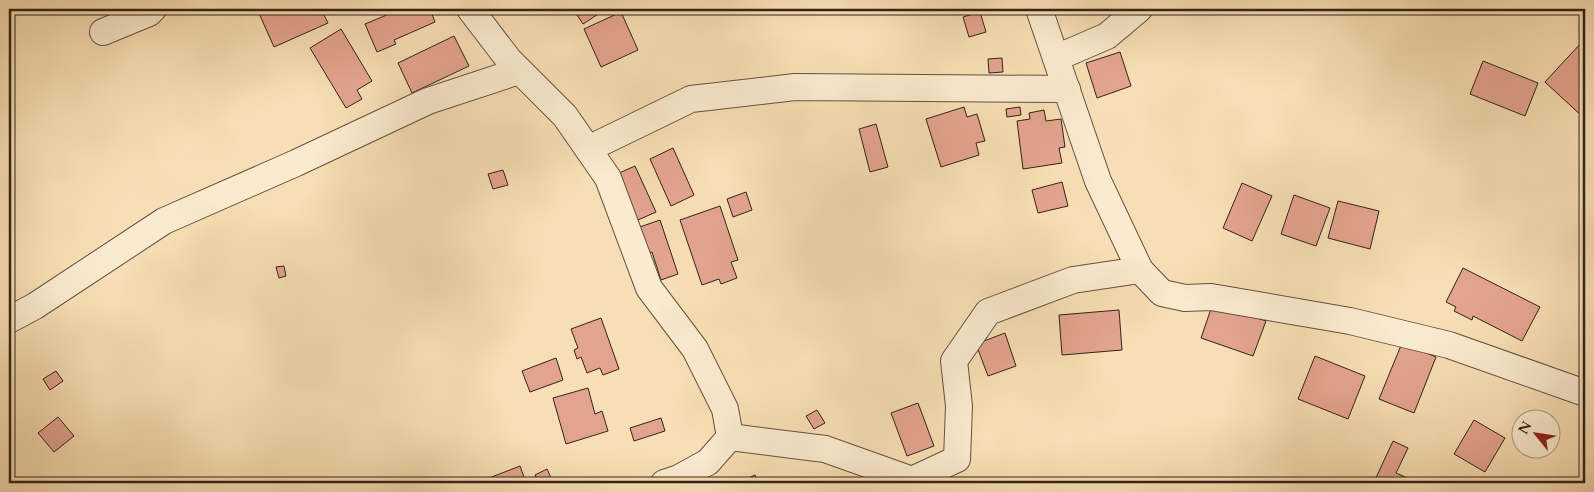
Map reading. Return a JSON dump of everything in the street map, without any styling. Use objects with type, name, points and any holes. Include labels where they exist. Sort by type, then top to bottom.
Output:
[{"type":"street","points":[[103,32],[149,13],[153,9]]},
{"type":"street","points":[[470,9],[509,60],[565,116],[608,178],[649,288],[695,349],[725,409],[730,437]]},
{"type":"street","points":[[1039,9],[1098,181],[1140,270],[1162,293],[1185,298],[1211,297],[1350,322],[1422,338],[1449,345],[1585,393]]},
{"type":"street","points":[[1056,58],[1107,36],[1139,9]]},
{"type":"street","points":[[9,320],[35,306],[164,221],[296,163],[428,101],[519,71]]},
{"type":"street","points":[[588,149],[691,99],[796,87],[1067,89]]},
{"type":"street","points":[[730,437],[825,449],[912,482],[957,459],[959,406],[954,361],[988,312],[1072,280],[1140,270]]},
{"type":"street","points":[[664,483],[680,478],[708,462],[730,437]]},
{"type":"building","points":[[264,9],[321,9],[328,23],[274,47],[258,11]]},
{"type":"building","points":[[401,9],[430,9],[435,22],[394,40],[396,44],[377,52],[365,24]]},
{"type":"building","points":[[573,9],[606,9],[583,24]]},
{"type":"building","points":[[621,12],[638,50],[601,67],[584,29]]},
{"type":"building","points":[[980,12],[986,32],[969,37],[963,17]]},
{"type":"building","points":[[341,29],[372,81],[357,90],[362,99],[346,108],[310,48]]},
{"type":"building","points":[[454,36],[469,66],[412,93],[398,63]]},
{"type":"building","points":[[1581,43],[1585,48],[1585,119],[1545,82]]},
{"type":"building","points":[[1120,52],[1131,86],[1097,98],[1086,63]]},
{"type":"building","points":[[1002,58],[1003,72],[989,73],[988,59]]},
{"type":"building","points":[[1483,61],[1538,83],[1525,116],[1470,94]]},
{"type":"building","points":[[964,107],[967,117],[977,114],[985,141],[976,143],[979,155],[941,167],[926,119]]},
{"type":"building","points":[[1020,107],[1021,115],[1007,117],[1006,109]]},
{"type":"building","points":[[1044,110],[1046,121],[1061,119],[1065,147],[1059,148],[1062,163],[1023,169],[1017,121],[1030,119],[1029,113]]},
{"type":"building","points":[[876,124],[888,167],[870,172],[859,129]]},
{"type":"building","points":[[673,148],[694,195],[671,206],[650,159]]},
{"type":"building","points":[[635,166],[656,212],[638,220],[617,174]]},
{"type":"building","points":[[503,170],[508,185],[493,189],[488,174]]},
{"type":"building","points":[[1062,182],[1068,206],[1038,213],[1032,190]]},
{"type":"building","points":[[1242,183],[1272,196],[1252,241],[1223,228]]},
{"type":"building","points":[[746,192],[752,210],[733,217],[727,199]]},
{"type":"building","points":[[1294,195],[1330,208],[1316,246],[1281,234]]},
{"type":"building","points":[[1338,201],[1379,211],[1370,249],[1328,238]]},
{"type":"building","points":[[720,206],[738,260],[731,262],[737,278],[721,284],[719,279],[702,285],[680,220]]},
{"type":"building","points":[[660,220],[678,274],[661,280],[652,252],[643,256],[634,229]]},
{"type":"building","points":[[284,266],[286,276],[279,278],[276,267]]},
{"type":"building","points":[[1463,268],[1540,307],[1522,341],[1473,316],[1472,320],[1454,311],[1456,307],[1446,302]]},
{"type":"building","points":[[1213,303],[1266,321],[1253,356],[1201,338]]},
{"type":"building","points":[[1119,310],[1122,350],[1062,355],[1059,315]]},
{"type":"building","points":[[601,318],[619,369],[603,375],[600,368],[587,373],[581,357],[577,359],[574,350],[578,348],[571,329]]},
{"type":"building","points":[[1005,333],[1016,366],[988,376],[976,344]]},
{"type":"building","points":[[1402,343],[1436,357],[1414,413],[1379,399]]},
{"type":"building","points":[[1315,356],[1365,376],[1348,419],[1298,399]]},
{"type":"building","points":[[556,358],[563,380],[530,392],[522,371]]},
{"type":"building","points":[[56,371],[63,381],[50,390],[43,379]]},
{"type":"building","points":[[588,388],[595,414],[602,411],[608,431],[566,444],[553,398]]},
{"type":"building","points":[[918,403],[934,446],[907,456],[891,413]]},
{"type":"building","points":[[817,410],[825,423],[814,429],[806,416]]},
{"type":"building","points":[[58,417],[74,436],[54,452],[38,433]]},
{"type":"building","points":[[661,418],[665,431],[634,441],[630,428]]},
{"type":"building","points":[[1474,420],[1505,438],[1485,472],[1454,454]]},
{"type":"building","points":[[1393,441],[1408,448],[1396,473],[1419,483],[1374,482]]},
{"type":"building","points":[[520,466],[525,480],[517,483],[485,483],[484,480]]},
{"type":"building","points":[[547,469],[552,480],[539,483],[535,475]]},
{"type":"building","points":[[755,475],[758,483],[742,483],[742,481]]}]
